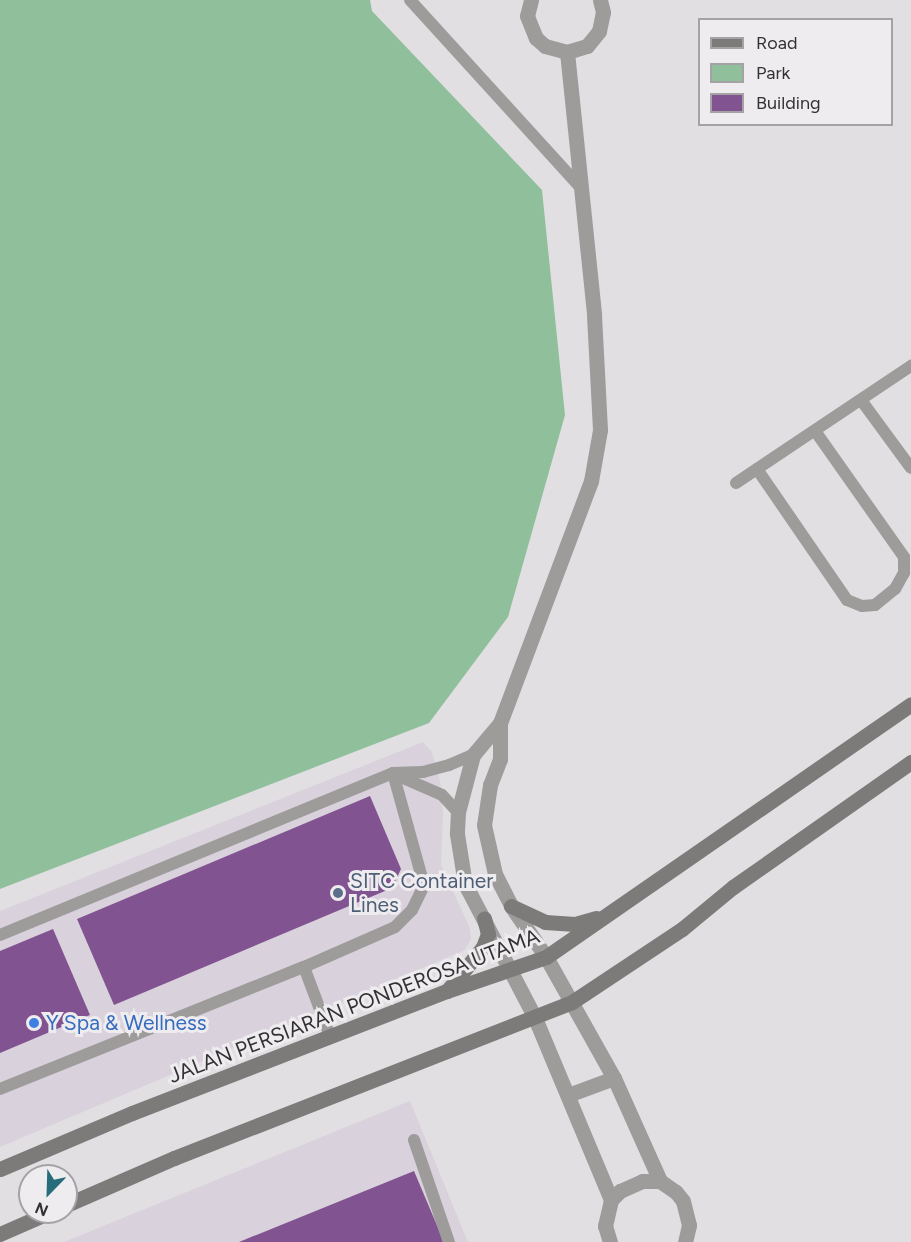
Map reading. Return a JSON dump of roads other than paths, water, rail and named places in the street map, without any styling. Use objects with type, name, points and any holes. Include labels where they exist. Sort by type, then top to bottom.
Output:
[{"type":"main road","name":"JALAN PERSIARAN PONDEROSA UTAMA","points":[[0,1169],[132,1113],[447,990],[546,957],[911,704]]},
{"type":"main road","points":[[78,1200],[174,1158],[572,1002],[682,929],[733,887],[911,762]]},
{"type":"main road","points":[[511,906],[545,922],[575,924],[611,914]]},
{"type":"main road","points":[[447,990],[483,947],[488,934],[484,918]]},
{"type":"main road","points":[[0,1234],[23,1224]]},
{"type":"street","points":[[528,1],[527,16],[536,38],[545,46],[567,52],[587,46],[599,31],[603,12],[600,0]]},
{"type":"street","points":[[567,52],[594,315],[600,430],[591,481],[500,723],[472,755],[458,812],[457,834],[465,884],[535,1018],[611,1200],[605,1226],[610,1242]]},
{"type":"street","points":[[500,723],[500,759],[490,785],[484,825],[495,874],[511,906],[546,957],[614,1078],[660,1181],[676,1192],[683,1201],[689,1225],[688,1240]]},
{"type":"street","points":[[568,1095],[614,1078]]},
{"type":"street","points":[[611,1200],[630,1184],[660,1181]]},
{"type":"lane","points":[[410,0],[581,188]]},
{"type":"lane","points":[[736,483],[911,366]]},
{"type":"lane","points":[[861,400],[911,468]]},
{"type":"lane","points":[[757,469],[847,600],[862,606],[875,605],[895,589],[900,581],[904,573],[904,557],[815,431]]},
{"type":"lane","points":[[0,935],[393,773],[423,772],[472,755]]},
{"type":"lane","points":[[393,773],[442,795],[458,812]]},
{"type":"lane","points":[[0,1089],[304,967],[394,927],[412,910],[424,885],[393,773]]},
{"type":"lane","points":[[304,967],[330,1036]]},
{"type":"lane","points":[[414,1140],[449,1242]]},
{"type":"place","name":"SITC Container Lines","points":[[338,893]]},
{"type":"place","name":"Y Spa & Wellness","points":[[34,1023]]}]
